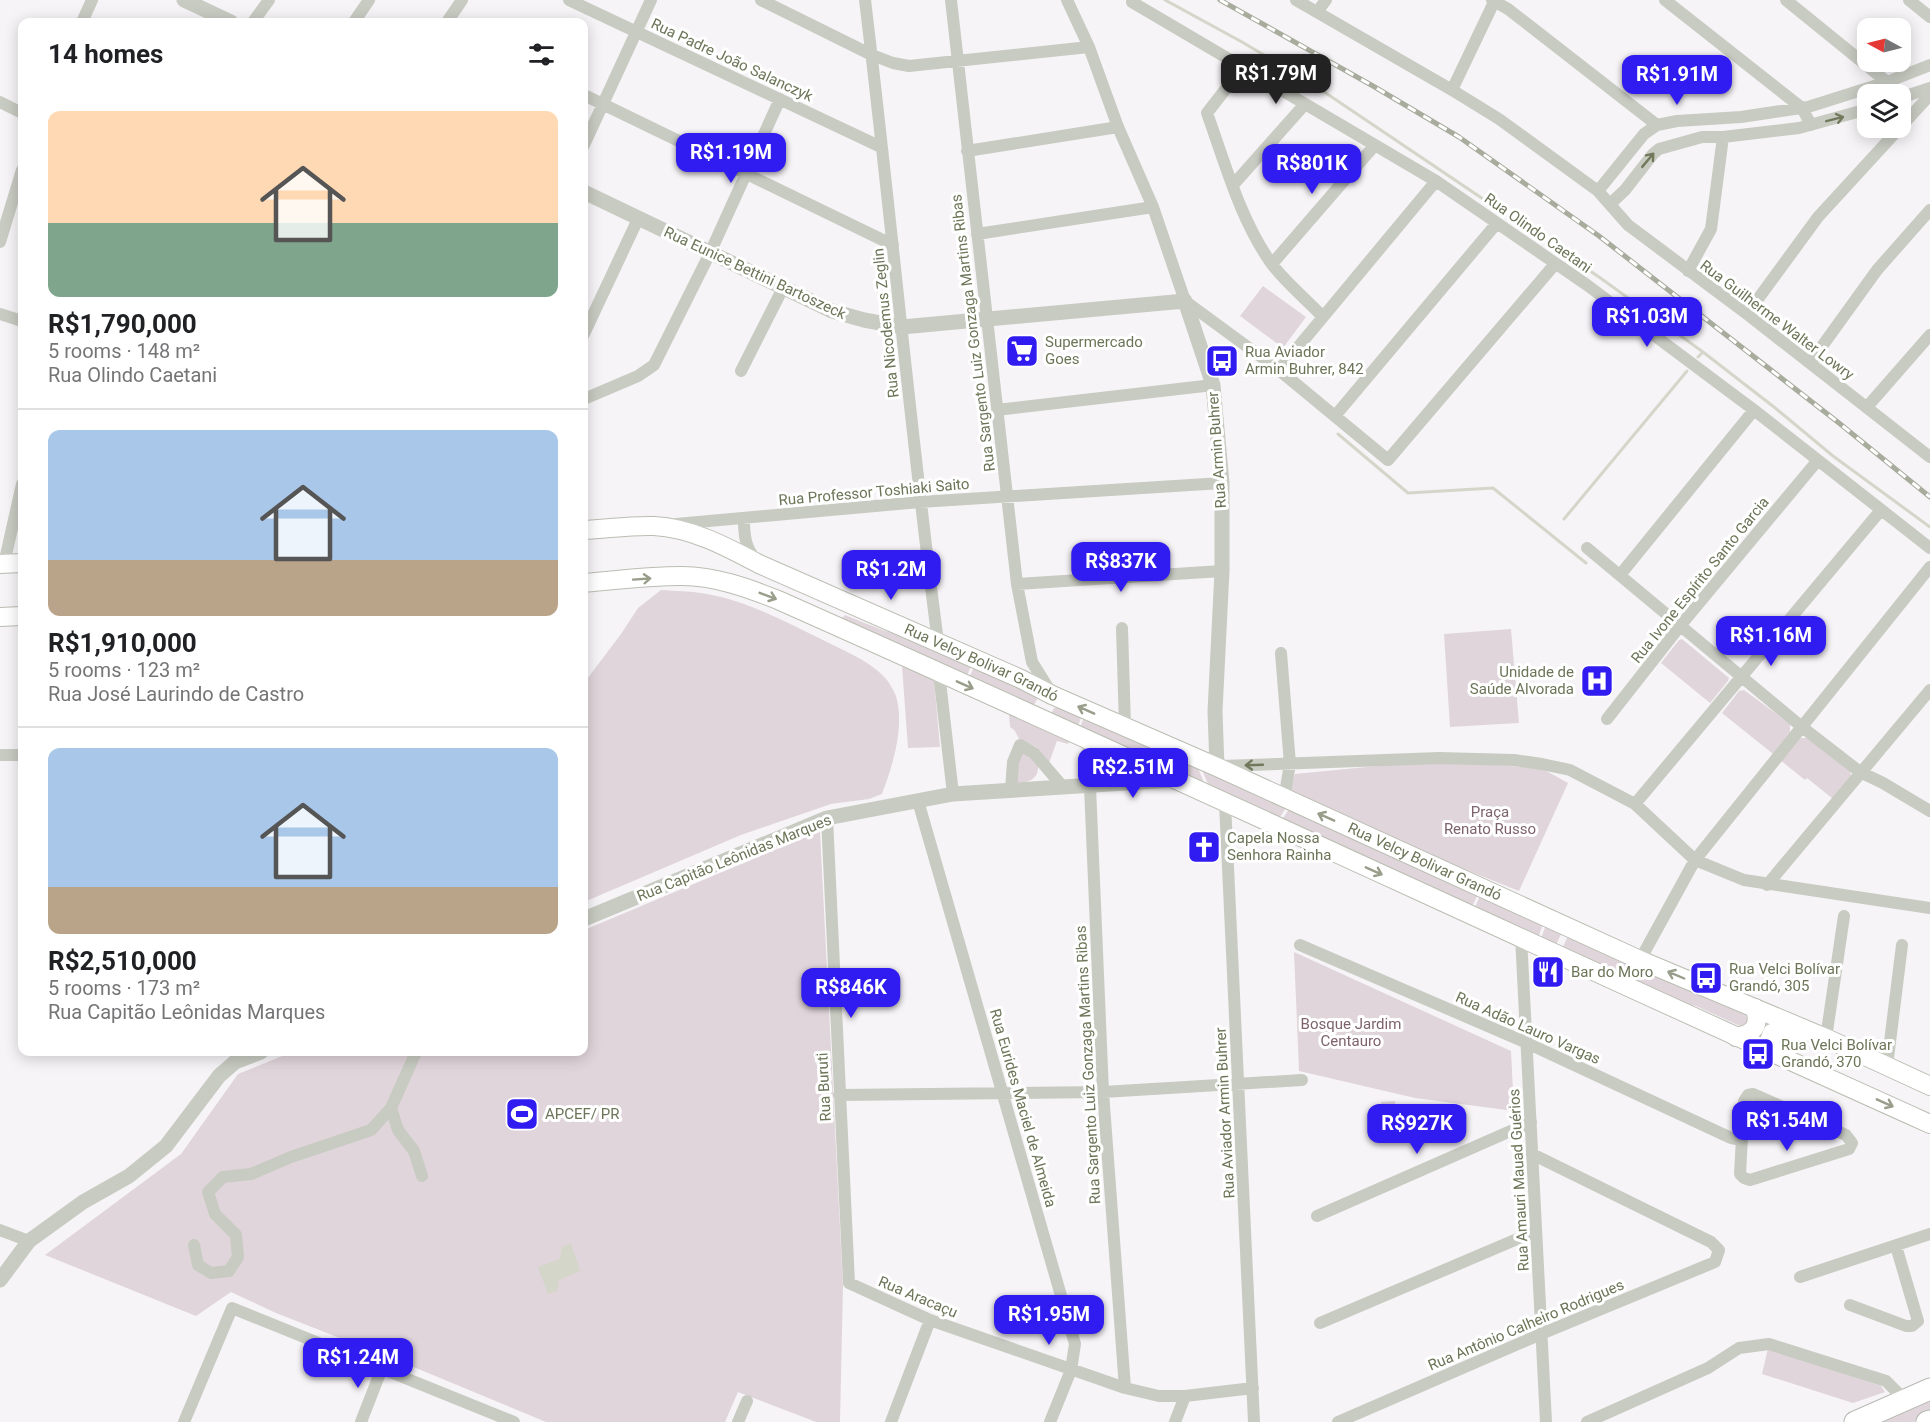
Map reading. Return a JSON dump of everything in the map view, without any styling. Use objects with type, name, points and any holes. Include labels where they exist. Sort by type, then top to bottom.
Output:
[{"type":"highway","points":[[1855,1422],[1930,1389]]},
{"type":"main road","name":"Rua Velcy Bolivar Grandó","points":[[588,530],[655,526],[718,542],[759,564],[1022,678],[1057,697],[1217,767],[1640,960],[1826,1038],[1930,1086]]},
{"type":"main road","points":[[2,564],[18,563]]},
{"type":"main road","name":"Rua Velcy Bolivar Grandó","points":[[588,583],[684,576],[712,579],[746,588],[845,630],[1088,740],[1930,1124]]},
{"type":"main road","points":[[845,630],[840,622],[842,613],[848,607],[857,605]]},
{"type":"main road","points":[[0,617],[18,616]]},
{"type":"main road","points":[[1044,721],[1040,710],[1044,701],[1057,697]]},
{"type":"main road","points":[[1736,1037],[1746,1036],[1754,1029],[1758,1018],[1755,1008]]},
{"type":"main road","points":[[1774,1054],[1769,1041],[1770,1036],[1776,1031],[1812,1038],[1826,1038]]},
{"type":"street","points":[[84,18],[92,0]]},
{"type":"street","points":[[184,0],[222,18]]},
{"type":"street","points":[[256,18],[268,0]]},
{"type":"street","points":[[357,18],[369,0]]},
{"type":"street","points":[[450,18],[462,0]]},
{"type":"street","name":"Rua Padre João Salanczyk","points":[[569,0],[881,147]]},
{"type":"street","points":[[588,136],[651,0]]},
{"type":"street","points":[[761,0],[872,55],[909,66],[1089,47],[1067,0]]},
{"type":"street","name":"Rua Nicodemus Zeglin","points":[[865,0],[920,502],[938,642]]},
{"type":"street","name":"Rua Sargento Luiz Gonzaga Martins Ribas","points":[[951,0],[1017,584],[1032,662],[1057,697]]},
{"type":"street","points":[[1296,0],[1452,90],[1494,1],[1508,9],[1657,124]]},
{"type":"street","points":[[1317,12],[1326,0]]},
{"type":"street","points":[[1665,0],[1802,108],[1811,125]]},
{"type":"street","points":[[1786,0],[1887,82]]},
{"type":"street","name":"Rua Olindo Caetani","points":[[1132,2],[1436,181],[1587,285],[1754,410],[1930,548]]},
{"type":"street","points":[[1915,2],[1930,17]]},
{"type":"street","name":"Rua Armin Buhrer","points":[[1089,47],[1118,128],[1153,207],[1213,385],[1222,483],[1222,571],[1215,711],[1217,767]]},
{"type":"street","points":[[1598,192],[1644,134],[1657,124],[1741,117],[1802,108],[1887,82],[1930,65]]},
{"type":"street","points":[[1242,68],[1207,113],[1254,236],[1272,264],[1323,316]]},
{"type":"street","points":[[1911,94],[1930,88]]},
{"type":"street","name":"Rua Guilherme Walter Lowry","points":[[1452,90],[1498,119],[1598,192],[1628,225],[1747,314],[1930,457]]},
{"type":"street","points":[[1747,314],[1818,217],[1930,95]]},
{"type":"street","points":[[588,97],[893,245]]},
{"type":"street","points":[[588,396],[638,376],[654,365],[710,253],[780,99]]},
{"type":"street","points":[[0,102],[18,111]]},
{"type":"street","points":[[1233,185],[1305,104]]},
{"type":"street","points":[[1610,204],[1659,149],[1702,137],[1724,137],[1799,128],[1857,112]]},
{"type":"street","points":[[968,151],[1118,128]]},
{"type":"street","points":[[1688,271],[1712,229],[1724,137]]},
{"type":"street","points":[[1272,264],[1374,146]]},
{"type":"street","points":[[1279,370],[1436,181]]},
{"type":"street","points":[[0,242],[18,183]]},
{"type":"street","name":"Rua Eunice Bettini Bartoszeck","points":[[588,194],[832,311],[902,327],[1185,301]]},
{"type":"street","points":[[977,234],[1153,207]]},
{"type":"street","points":[[1810,363],[1877,270],[1930,210]]},
{"type":"street","points":[[588,325],[638,219]]},
{"type":"street","points":[[1335,416],[1497,224]]},
{"type":"street","points":[[1185,301],[1279,370],[1388,460],[1555,264]]},
{"type":"street","points":[[741,371],[783,288]]},
{"type":"street","points":[[0,314],[18,320]]},
{"type":"street","points":[[1867,407],[1930,334]]},
{"type":"street","points":[[997,410],[1213,385]]},
{"type":"street","points":[[1620,575],[1754,410]]},
{"type":"street","name":"Rua Ivone Espírito Santo Garcia","points":[[1607,719],[1680,626],[1818,460]]},
{"type":"street","name":"Rua Professor Toshiaki Saito","points":[[655,526],[920,502],[1222,483]]},
{"type":"street","points":[[2,564],[18,500]]},
{"type":"street","points":[[1635,804],[1743,678],[1881,510]]},
{"type":"street","points":[[744,519],[745,538],[750,553],[759,564]]},
{"type":"street","points":[[1587,548],[1802,727],[1860,772],[1930,811]]},
{"type":"street","points":[[1640,960],[1695,860],[1930,567]]},
{"type":"street","points":[[1017,584],[1222,571]]},
{"type":"street","points":[[1122,628],[1125,726]]},
{"type":"street","points":[[1281,653],[1290,764],[1284,799]]},
{"type":"street","points":[[1022,678],[1032,662]]},
{"type":"street","points":[[939,673],[953,794]]},
{"type":"street","points":[[1767,885],[1930,690]]},
{"type":"street","name":"Rua Sargento Luiz Gonzaga Martins Ribas","points":[[1088,740],[1103,1092],[1125,1388]]},
{"type":"street","points":[[1011,790],[1013,762],[1020,744],[1034,753],[1063,787]]},
{"type":"street","points":[[0,755],[18,755]]},
{"type":"street","points":[[1217,767],[1439,758],[1514,760],[1570,770],[1635,804],[1695,860],[1744,880],[1930,908]]},
{"type":"street","name":"Rua Capitão Leônidas Marques","points":[[588,916],[827,818],[953,794],[1173,780]]},
{"type":"street","name":"Rua Eurides Maciel de Almeida","points":[[918,801],[1075,1344],[1071,1370],[1050,1422]]},
{"type":"street","name":"Rua Aviador Armin Buhrer","points":[[1225,803],[1254,1422]]},
{"type":"street","name":"Rua Buruti","points":[[827,818],[849,1283]]},
{"type":"street","points":[[1826,1038],[1844,916]]},
{"type":"street","name":"Rua Amauri Mauad Guérios","points":[[1521,937],[1546,1422]]},
{"type":"street","name":"Rua Adão Lauro Vargas","points":[[1300,945],[1527,1043],[1731,1138],[1742,1140]]},
{"type":"street","points":[[1887,1066],[1902,945]]},
{"type":"street","points":[[194,1245],[198,1266],[211,1273],[229,1271],[238,1257],[236,1235],[215,1214],[208,1192],[223,1177],[251,1174],[291,1157],[371,1130],[391,1108],[414,1056]]},
{"type":"street","points":[[0,1280],[29,1240],[83,1202],[129,1176],[166,1146],[233,1057]]},
{"type":"street","points":[[839,1095],[1003,1095],[1103,1092],[1302,1080]]},
{"type":"street","points":[[1753,1094],[1846,1135],[1852,1143],[1849,1149],[1750,1179],[1740,1174],[1742,1140],[1744,1101],[1748,1095],[1753,1094]]},
{"type":"street","points":[[391,1108],[398,1130],[414,1151],[422,1176]]},
{"type":"street","points":[[1317,1216],[1531,1122]]},
{"type":"street","name":"Rua Antônio Calheiro Rodrigues","points":[[1338,1422],[1715,1262],[1719,1250],[1712,1242],[1532,1154]]},
{"type":"street","points":[[0,1230],[29,1240]]},
{"type":"street","points":[[1320,1323],[1536,1231]]},
{"type":"street","points":[[1800,1277],[1930,1234]]},
{"type":"street","points":[[1850,1305],[1906,1326],[1912,1326],[1918,1321],[1896,1246]]},
{"type":"street","name":"Rua Aracaçu","points":[[849,1283],[930,1320],[1125,1388],[1159,1396],[1185,1396],[1253,1388]]},
{"type":"street","points":[[184,1422],[232,1308],[514,1422]]},
{"type":"street","points":[[891,1422],[930,1320]]},
{"type":"street","points":[[1587,1422],[1708,1368],[1739,1348],[1769,1344],[1886,1381],[1905,1400]]},
{"type":"street","points":[[361,1422],[382,1368]]},
{"type":"street","points":[[1175,1422],[1185,1396]]},
{"type":"street","points":[[738,1422],[747,1401]]},
{"type":"green space","points":[[1263,286],[1306,317],[1283,348],[1240,316]]},
{"type":"green space","points":[[661,590],[722,597],[782,620],[874,667],[887,680],[896,696],[899,720],[897,745],[882,794],[869,799],[831,804],[741,835],[588,900],[588,678],[638,608]]},
{"type":"green space","points":[[845,615],[885,631],[907,636],[971,666],[966,678],[841,619]]},
{"type":"green space","points":[[1511,629],[1519,723],[1450,727],[1444,634]]},
{"type":"green space","points":[[1682,639],[1729,678],[1710,703],[1661,663]]},
{"type":"green space","points":[[902,666],[934,680],[940,747],[908,748]]},
{"type":"green space","points":[[974,667],[1039,696],[1032,708],[968,680]]},
{"type":"green space","points":[[1744,690],[1790,724],[1790,732],[1773,754],[1722,713],[1739,691]]},
{"type":"green space","points":[[1063,707],[1082,715],[1077,729],[1051,714],[1054,708]]},
{"type":"green space","points":[[1009,714],[1069,742],[1068,744],[1057,741],[1049,763],[1037,747],[1019,739],[1010,727]]},
{"type":"green space","points":[[1084,717],[1198,768],[1205,785],[1079,730]]},
{"type":"green space","points":[[1800,738],[1808,738],[1850,771],[1851,776],[1833,799],[1780,760]]},
{"type":"green space","points":[[1020,752],[1028,754],[1038,765],[1038,770],[1031,780],[1013,783]]},
{"type":"green space","points":[[1092,754],[1145,778],[1100,780],[1095,777]]},
{"type":"green space","name":"Praça Renato Russo","points":[[1445,762],[1541,768],[1568,783],[1519,891],[1356,826],[1290,791],[1295,774]]},
{"type":"green space","points":[[1202,770],[1286,808],[1278,820],[1208,784]]},
{"type":"green space","points":[[1289,809],[1478,894],[1471,909],[1281,821]]},
{"type":"green space","name":"APCEF/ PR","points":[[820,831],[843,1287],[840,1422],[816,1422],[738,1392],[725,1422],[546,1422],[276,1313],[231,1292],[196,1316],[45,1255],[181,1154],[238,1074],[282,1056],[588,1056],[588,928]]},
{"type":"green space","points":[[1480,895],[1543,923],[1538,939],[1474,910]]},
{"type":"green space","points":[[1546,925],[1562,932],[1555,947],[1540,941]]},
{"type":"green space","points":[[1569,934],[1629,962],[1622,978],[1561,951]]},
{"type":"green space","name":"Bosque Jardim Centauro","points":[[1294,952],[1511,1051],[1514,1111],[1415,1098],[1299,1071]]},
{"type":"green space","points":[[1632,963],[1745,1014],[1749,1022],[1740,1026],[1696,1006],[1671,1001],[1625,979]]},
{"type":"green space","points":[[1395,1101],[1397,1126],[1382,1127],[1381,1102]]},
{"type":"green space","points":[[1768,1348],[1881,1386],[1885,1392],[1853,1403],[1762,1374]]},
{"type":"green space","points":[[1930,1398],[1930,1416],[1915,1422],[1882,1422]]},
{"type":"shaded area","points":[[571,1244],[580,1271],[559,1280],[557,1291],[548,1294],[538,1267],[560,1259],[562,1247]]},
{"type":"waterway","points":[[1165,0],[1308,81],[1599,277],[1703,352],[1698,357]]},
{"type":"waterway","points":[[1703,352],[1833,456],[1930,527]]},
{"type":"waterway","points":[[1564,519],[1687,371]]},
{"type":"waterway","points":[[1338,434],[1408,493],[1493,488],[1586,563]]},
{"type":"railway","points":[[1220,0],[1459,137],[1599,236],[1930,497]]},
{"type":"place","name":"Supermercado Goes","points":[[1022,351]]},
{"type":"place","name":"Rua Aviador Armin Buhrer, 842","points":[[1222,361]]},
{"type":"place","name":"Unidade de Saúde Alvorada","points":[[1597,681]]},
{"type":"place","name":"Capela Nossa Senhora Rainha","points":[[1204,847]]},
{"type":"place","name":"Bar do Moro","points":[[1548,972]]},
{"type":"place","name":"Rua Velci Bolívar Grandó, 305","points":[[1706,978]]},
{"type":"place","name":"Rua Velci Bolívar Grandó, 370","points":[[1758,1054]]},
{"type":"place","name":"APCEF/ PR","points":[[522,1114]]}]
